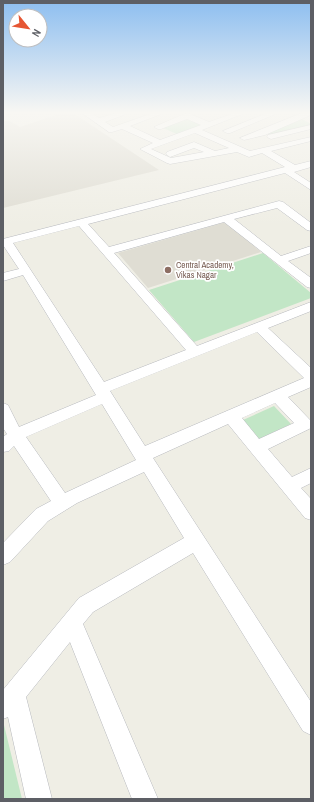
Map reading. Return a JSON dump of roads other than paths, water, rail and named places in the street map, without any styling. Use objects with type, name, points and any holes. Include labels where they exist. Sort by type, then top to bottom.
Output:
[{"type":"street","points":[[147,150],[170,161],[232,150]]},
{"type":"street","points":[[242,150],[249,154],[262,150]]},
{"type":"street","points":[[269,150],[311,187]]},
{"type":"street","points":[[310,720],[26,271],[5,241],[311,164]]},
{"type":"street","points":[[106,251],[278,204],[309,224]]},
{"type":"street","points":[[227,219],[311,284]]},
{"type":"street","points":[[81,222],[194,352]]},
{"type":"street","points":[[280,260],[311,249]]},
{"type":"street","points":[[3,277],[26,271]]},
{"type":"street","points":[[3,446],[16,435],[103,393],[194,352],[311,306]]},
{"type":"street","points":[[260,326],[311,376]]},
{"type":"street","points":[[3,556],[42,515],[62,503],[144,459],[231,416],[311,382]]},
{"type":"street","points":[[257,447],[305,425],[278,396]]},
{"type":"street","points":[[3,409],[10,426],[62,503]]},
{"type":"street","points":[[231,416],[311,512]]},
{"type":"street","points":[[289,486],[311,475]]},
{"type":"street","points":[[38,799],[8,702],[86,605],[196,541]]},
{"type":"street","points":[[72,622],[146,799]]},
{"type":"place","name":"Central Academy, Vikas Nagar","points":[[168,270]]}]
